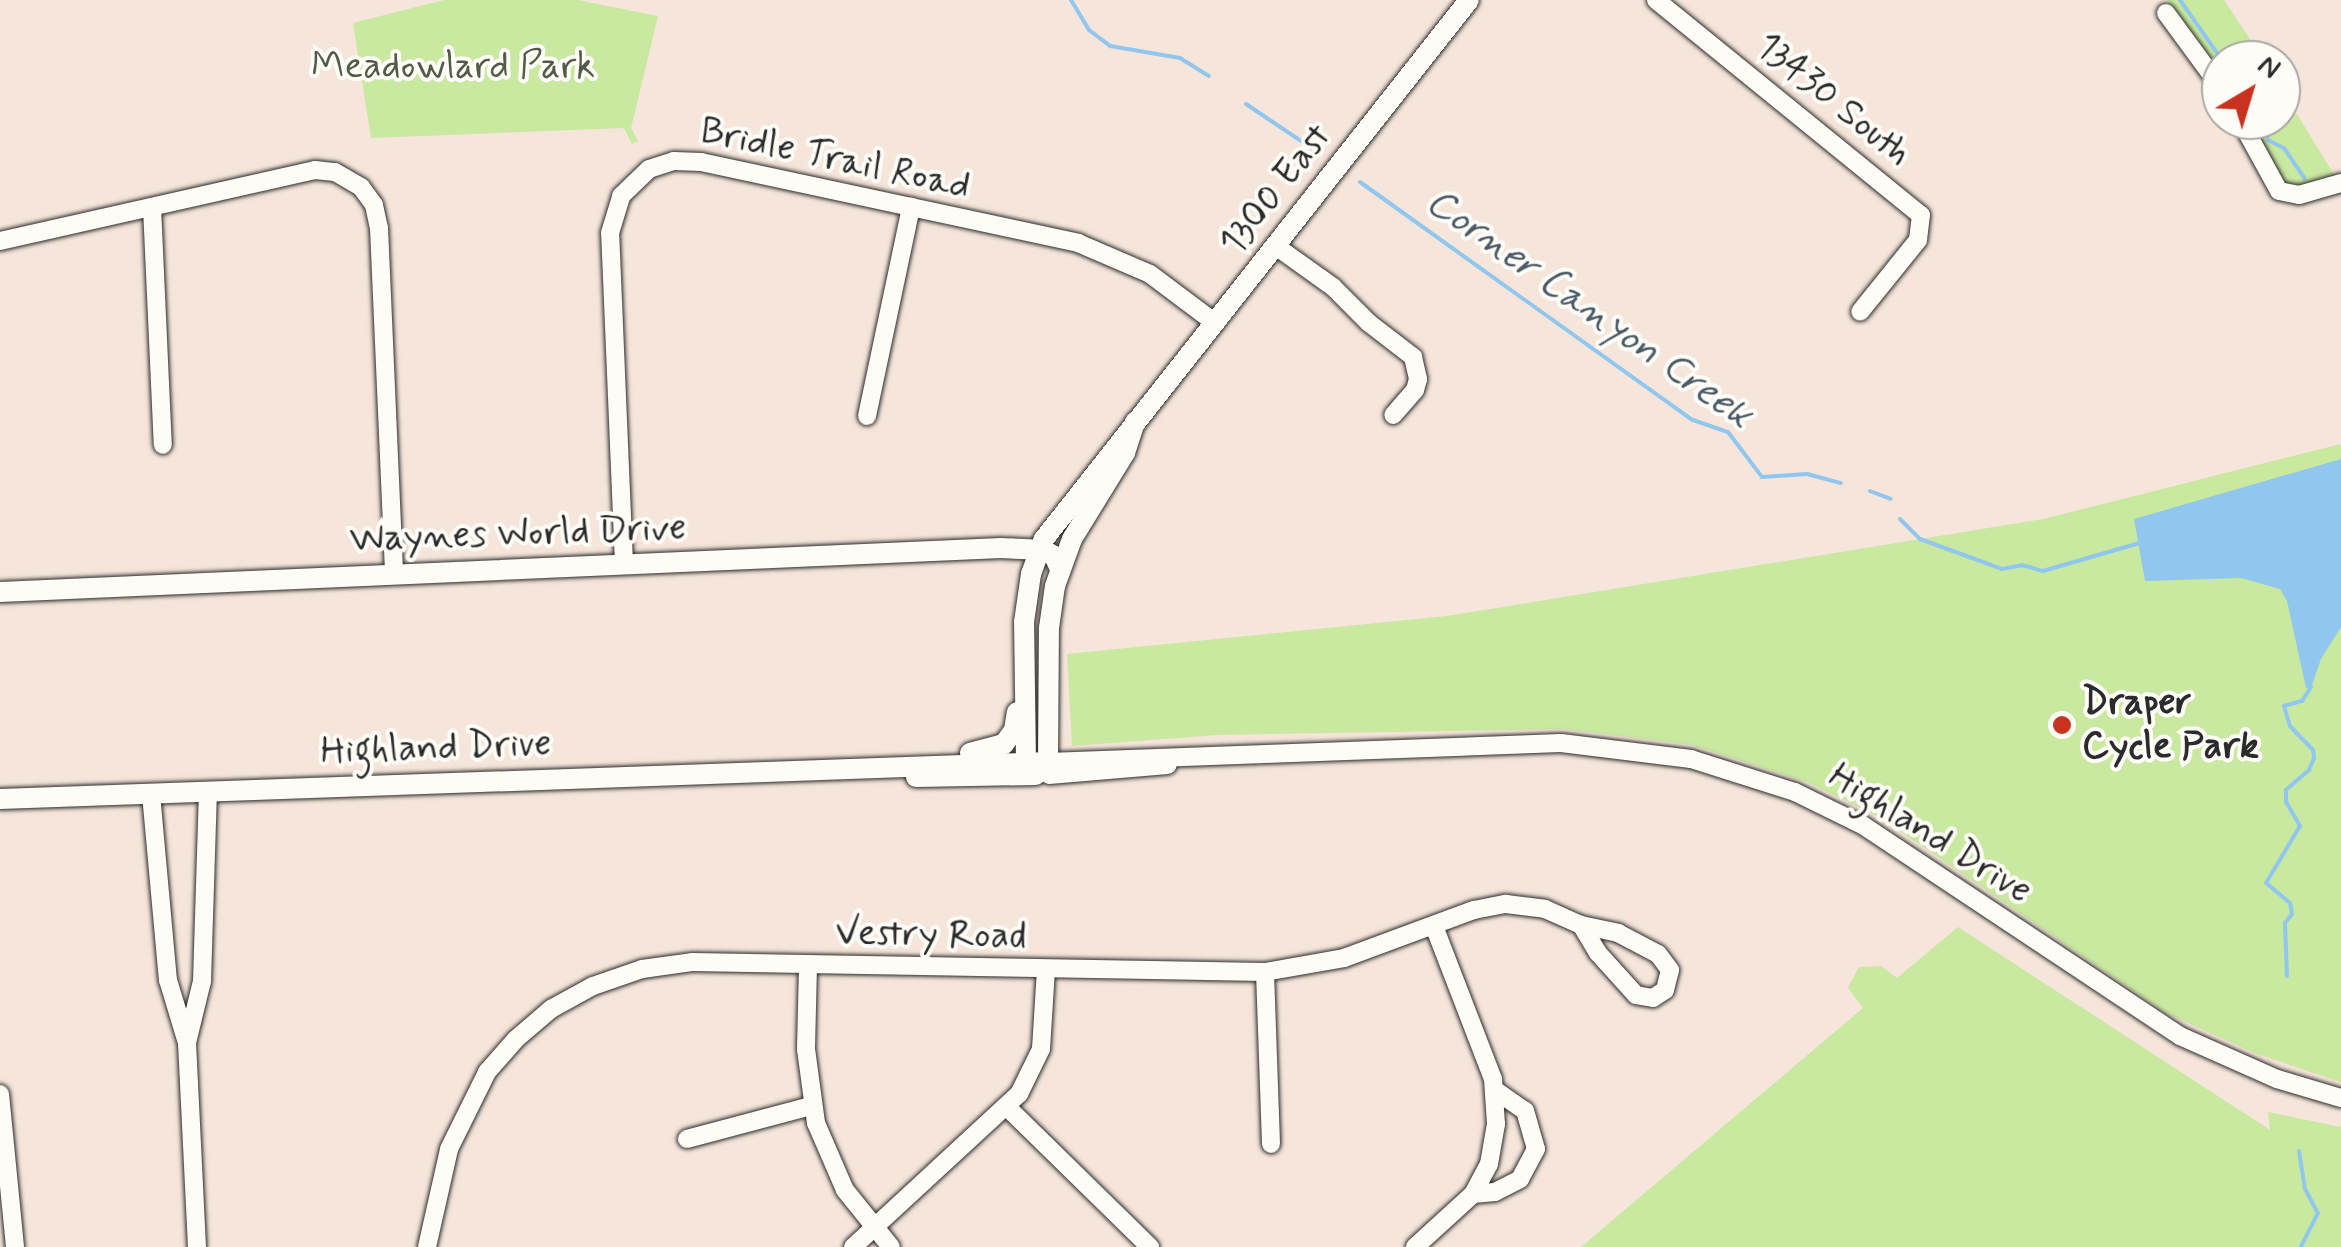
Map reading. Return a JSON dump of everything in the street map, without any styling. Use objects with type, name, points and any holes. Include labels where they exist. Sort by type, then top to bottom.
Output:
[{"type":"main road","name":"1300 East","points":[[1026,762],[1026,597],[1038,549],[1469,0]]},
{"type":"main road","name":"1300 East","points":[[1048,768],[1050,612],[1060,569],[1081,520],[1125,453],[1135,422]]},
{"type":"main road","name":"Waynes World Drive","points":[[0,592],[1038,549]]},
{"type":"main road","points":[[1038,549],[1054,556],[1060,569]]},
{"type":"main road","points":[[875,768],[1004,744],[1014,730],[1025,666]]},
{"type":"main road","name":"Highland Drive","points":[[0,799],[1026,762],[1048,768]]},
{"type":"main road","name":"Highland Drive","points":[[875,768],[932,779],[1048,768]]},
{"type":"street","name":"13430 South","points":[[1656,0],[1921,215],[1918,240],[1860,312]]},
{"type":"street","points":[[2166,13],[2201,61]]},
{"type":"street","points":[[2251,140],[2279,191],[2299,195],[2341,183]]},
{"type":"street","name":"Bridle Trail Road","points":[[624,564],[610,233],[615,208],[629,185],[649,169],[688,160],[1097,249],[1150,274],[1214,322]]},
{"type":"street","points":[[0,241],[316,170],[344,175],[369,195],[380,228],[394,574]]},
{"type":"street","points":[[152,207],[162,445]]},
{"type":"street","points":[[867,416],[912,208]]},
{"type":"street","points":[[1278,247],[1333,286],[1368,322],[1413,357],[1416,390],[1393,414]]},
{"type":"street","name":"Highland Drive","points":[[1048,768],[1144,769],[1207,753],[1561,743],[1668,754],[1730,769],[1794,792],[1886,839],[2180,1036],[2263,1074],[2341,1098]]},
{"type":"street","points":[[187,1043],[202,981],[208,792]]},
{"type":"street","points":[[151,794],[168,980],[187,1043],[197,1247]]},
{"type":"street","name":"Vestry Road","points":[[427,1247],[446,1160],[464,1110],[500,1055],[551,1009],[616,976],[668,965],[1265,972],[1344,958],[1506,904],[1544,909],[1581,925],[1618,933],[1658,954],[1670,970],[1665,990],[1648,999],[1630,990],[1581,925]]},
{"type":"street","points":[[1415,1247],[1473,1194],[1495,1141],[1495,1090],[1434,926]]},
{"type":"street","points":[[808,966],[806,1049],[811,1106],[836,1174],[891,1247]]},
{"type":"street","points":[[853,1247],[1008,1108],[1029,1079],[1042,1049],[1046,969]]},
{"type":"street","points":[[1265,972],[1271,1144]]},
{"type":"street","points":[[1473,1194],[1495,1192],[1520,1179],[1536,1149],[1525,1111],[1495,1090]]},
{"type":"street","points":[[0,1094],[7,1129],[15,1247]]},
{"type":"street","points":[[687,1139],[811,1106]]},
{"type":"street","points":[[1008,1108],[1150,1247]]},
{"type":"green space","name":"Meadowlard Park","points":[[444,0],[578,0],[658,16],[631,128],[638,141],[632,144],[624,128],[371,138],[353,23]]},
{"type":"green space","points":[[2167,0],[2224,0],[2251,40],[2201,40],[2201,50]]},
{"type":"green space","points":[[2301,121],[2336,178],[2292,189],[2285,184],[2260,140],[2301,140]]},
{"type":"green space","name":"Draper Cycle Park","points":[[2341,444],[2341,1082],[2257,1054],[2166,1013],[1879,817],[1807,782],[1692,745],[1563,729],[1217,735],[1072,746],[1067,654],[1447,616],[2043,519]]},
{"type":"green space","points":[[1958,927],[2270,1130],[2268,1112],[2341,1127],[2341,1247],[1581,1247],[1863,1008],[1848,988],[1859,967],[1881,966],[1897,978]]},
{"type":"water","points":[[2341,459],[2341,627],[2321,659],[2311,688],[2306,688],[2287,601],[2280,589],[2241,578],[2145,581],[2134,519]]},
{"type":"waterway","name":"Corner Canyon Creek","points":[[1071,0],[1089,30],[1110,46],[1180,58],[1209,76]]},
{"type":"waterway","points":[[2180,0],[2208,40]]},
{"type":"waterway","name":"Corner Canyon Creek","points":[[1246,104],[1316,151]]},
{"type":"waterway","points":[[2268,140],[2284,148],[2305,179]]},
{"type":"waterway","name":"Corner Canyon Creek","points":[[1360,182],[1693,420],[1728,432],[1762,477],[1807,474],[1841,483]]},
{"type":"waterway","name":"Corner Canyon Creek","points":[[1870,491],[1891,499]]},
{"type":"waterway","name":"Corner Canyon Creek","points":[[1900,519],[1920,539],[2002,569],[2022,565],[2043,571],[2143,542]]},
{"type":"waterway","name":"Corner Canyon Creek","points":[[2287,976],[2285,923],[2292,914],[2290,903],[2266,883],[2300,826],[2286,802],[2286,790],[2309,770],[2314,758],[2313,750],[2290,726],[2284,706],[2302,701],[2311,687]]},
{"type":"waterway","name":"Corner Canyon Creek","points":[[2299,1151],[2305,1189],[2318,1213],[2301,1247]]},
{"type":"place","name":"Draper Cycle Park","points":[[2062,725]]}]
